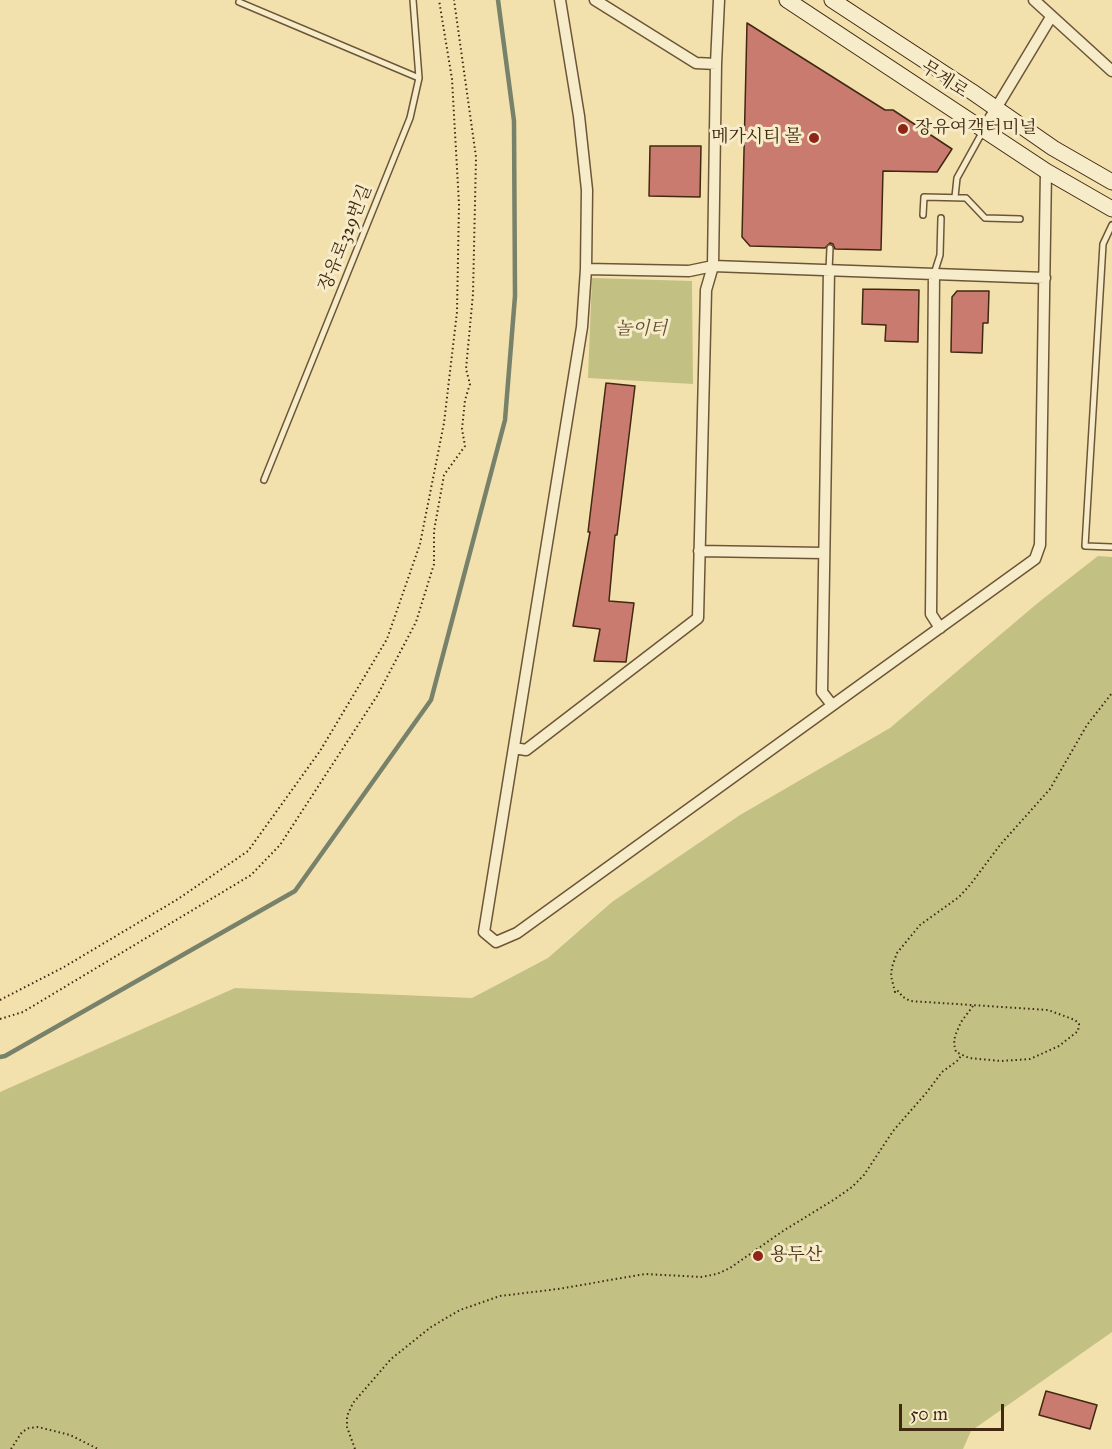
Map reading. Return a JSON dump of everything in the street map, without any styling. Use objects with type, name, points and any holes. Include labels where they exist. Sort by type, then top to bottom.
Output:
[{"type":"main road","name":"무계로","points":[[787,0],[1046,171],[1112,209]]},
{"type":"main road","name":"무계로","points":[[832,0],[1078,164],[1112,182]]},
{"type":"street","points":[[560,0],[579,116],[585,180],[586,269],[582,327],[484,932],[496,942],[517,933],[1035,559],[1040,545],[1046,171]]},
{"type":"street","points":[[595,0],[696,63],[716,64]]},
{"type":"street","points":[[514,748],[526,750],[698,618],[706,290],[713,266],[719,0]]},
{"type":"street","points":[[1034,0],[1112,71]]},
{"type":"street","points":[[983,129],[1051,17]]},
{"type":"street","points":[[586,269],[689,271],[713,266],[1045,278]]},
{"type":"street","points":[[829,270],[822,692],[832,705]]},
{"type":"street","points":[[934,274],[931,614],[940,628]]},
{"type":"street","points":[[699,550],[823,553]]},
{"type":"lane","name":"장유로329번길","points":[[264,480],[410,118],[418,78],[413,0]]},
{"type":"lane","points":[[238,2],[418,78]]},
{"type":"lane","points":[[955,197],[957,178],[983,129]]},
{"type":"lane","points":[[923,215],[924,197],[955,197],[966,198],[985,218],[1020,219]]},
{"type":"lane","points":[[934,274],[940,255],[941,218]]},
{"type":"lane","points":[[1112,225],[1102,244],[1085,546],[1112,547]]},
{"type":"lane","points":[[829,270],[830,248]]},
{"type":"path","points":[[0,1000],[64,967],[168,904],[248,851],[320,752],[387,639],[420,544],[444,423],[457,312],[459,204],[452,79],[439,0]]},
{"type":"path","points":[[0,1019],[24,1012],[250,875],[280,845],[376,696],[416,622],[434,564],[434,531],[444,475],[465,446],[462,429],[465,400],[470,384],[466,369],[472,317],[476,156],[454,0]]},
{"type":"path","points":[[973,1006],[961,1022],[955,1036],[956,1052],[961,1056],[1000,1061],[1030,1059],[1059,1046],[1078,1031],[1079,1024],[1075,1020],[1048,1010],[918,1002],[903,997],[897,990],[895,992],[891,976],[894,959],[921,925],[959,897],[1000,845],[1050,789],[1087,725],[1112,693]]},
{"type":"path","points":[[356,1449],[347,1427],[347,1416],[353,1403],[391,1359],[431,1327],[460,1310],[500,1296],[645,1274],[701,1277],[717,1274],[730,1268],[852,1187],[864,1174],[893,1131],[942,1072],[961,1056]]},
{"type":"path","points":[[11,1449],[22,1432],[29,1428],[39,1427],[70,1435],[98,1449]]},
{"type":"green space","name":"놀이터","points":[[592,278],[692,281],[693,384],[588,378]]},
{"type":"green space","points":[[1098,556],[1112,557],[1112,1332],[971,1431],[963,1449],[0,1449],[0,1092],[235,988],[472,998],[548,958],[612,902],[740,815],[890,728],[1039,602]]},
{"type":"building","name":"메가시티 몰","points":[[747,23],[885,110],[893,110],[952,149],[937,172],[883,171],[881,250],[835,249],[830,243],[825,248],[750,246],[742,237]]},
{"type":"building","points":[[650,146],[701,146],[700,197],[649,196]]},
{"type":"building","points":[[863,289],[919,290],[918,342],[885,341],[886,325],[862,324]]},
{"type":"building","points":[[957,291],[989,291],[988,323],[983,323],[982,353],[951,352],[952,297]]},
{"type":"building","points":[[606,383],[635,386],[617,535],[615,535],[609,601],[634,603],[626,662],[594,661],[600,629],[573,626],[590,532],[588,532]]},
{"type":"building","points":[[1046,1391],[1097,1405],[1090,1429],[1039,1415]]},
{"type":"waterway","points":[[0,1057],[295,891],[431,700],[505,420],[515,296],[514,121],[498,0]]},
{"type":"place","name":"장유여객터미널","points":[[903,129]]},
{"type":"place","name":"메가시티 몰","points":[[814,138]]},
{"type":"place","name":"용두산","points":[[758,1256]]}]
